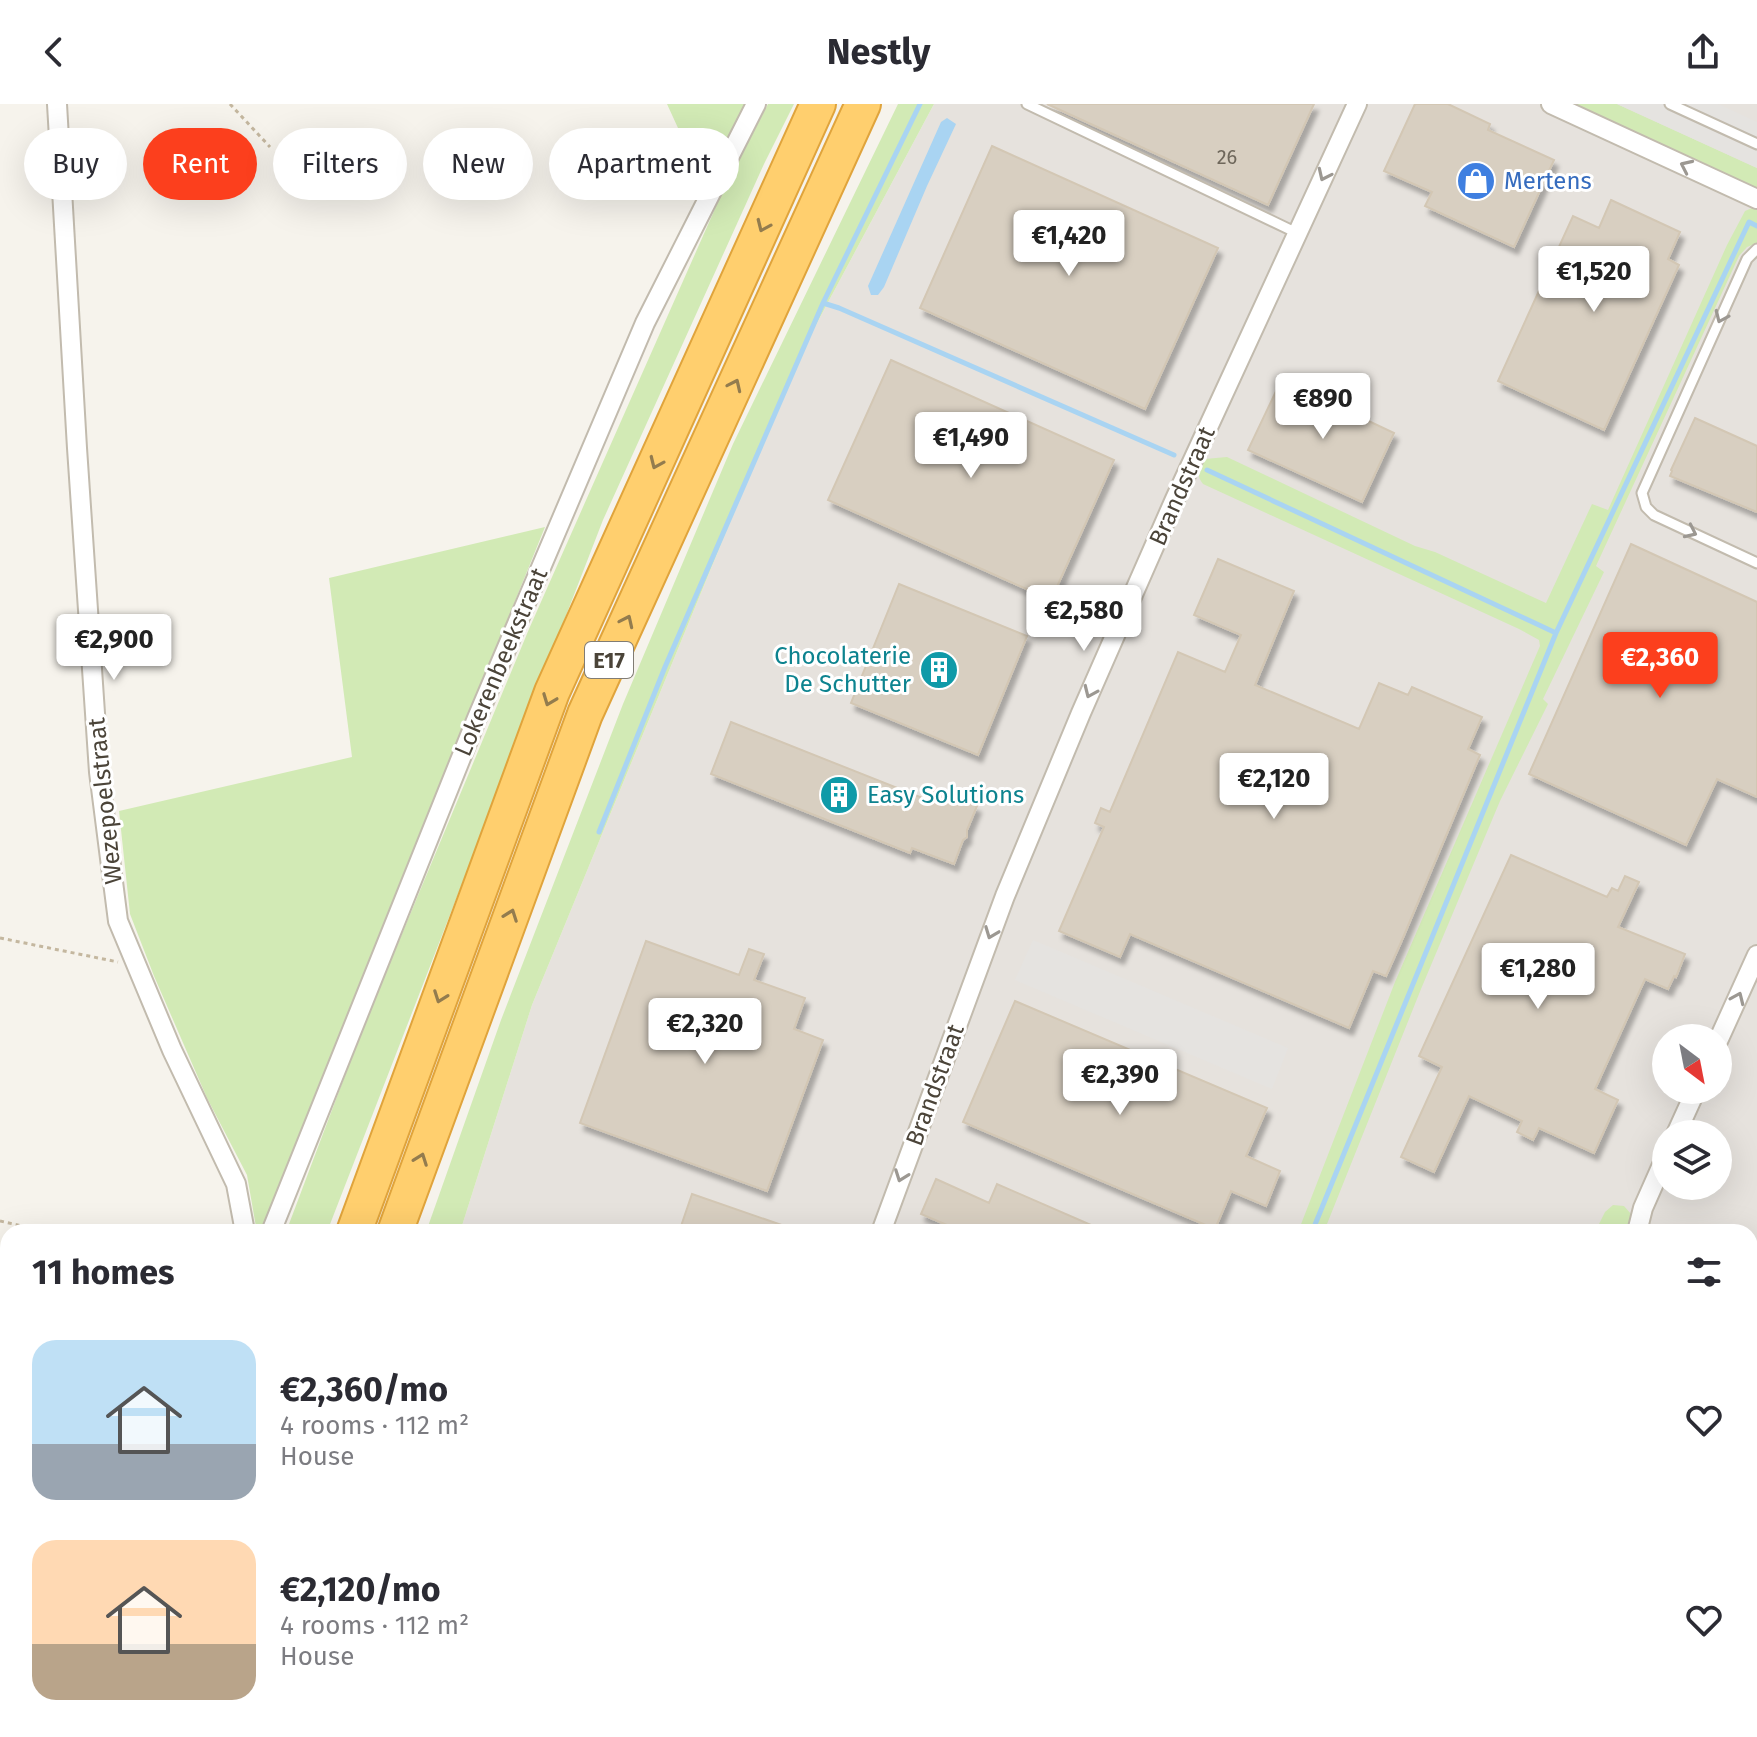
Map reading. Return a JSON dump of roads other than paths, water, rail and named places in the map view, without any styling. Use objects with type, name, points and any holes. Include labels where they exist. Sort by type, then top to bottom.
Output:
[{"type":"highway","name":"E17","points":[[357,1224],[552,692],[818,104]]},
{"type":"highway","name":"E17","points":[[398,1224],[585,714],[863,104]]},
{"type":"street","name":"Wezepoelstraat","points":[[57,104],[99,772],[118,921],[172,1050],[236,1184],[244,1224]]},
{"type":"street","name":"Lokerenbeekstraat","points":[[274,1224],[477,718],[645,323],[756,104]]},
{"type":"street","name":"Brandstraat","points":[[884,1224],[1005,896],[1081,713],[1175,499],[1357,104]]},
{"type":"street","points":[[1559,106],[1757,199]]},
{"type":"street","points":[[1726,1024],[1757,955]]},
{"type":"street","points":[[1639,1224],[1652,1188]]},
{"type":"lane","points":[[1027,104],[1297,233]]},
{"type":"lane","points":[[1670,104],[1757,144]]},
{"type":"lane","points":[[1757,249],[1747,259],[1642,493],[1646,507],[1654,515],[1757,563]]},
{"type":"water","points":[[947,118],[956,124],[884,287],[878,295],[871,295],[868,286],[941,122]]},
{"type":"waterway","points":[[920,104],[823,303],[1174,455]]},
{"type":"waterway","points":[[1315,1224],[1556,633],[1749,222],[1757,226]]},
{"type":"waterway","points":[[599,832],[665,667],[823,303]]},
{"type":"waterway","points":[[1207,470],[1556,633]]},
{"type":"place","name":"Mertens","points":[[1476,181]]},
{"type":"place","name":"Chocolaterie De Schutter","points":[[939,670]]},
{"type":"place","name":"Easy Solutions","points":[[839,795]]}]
